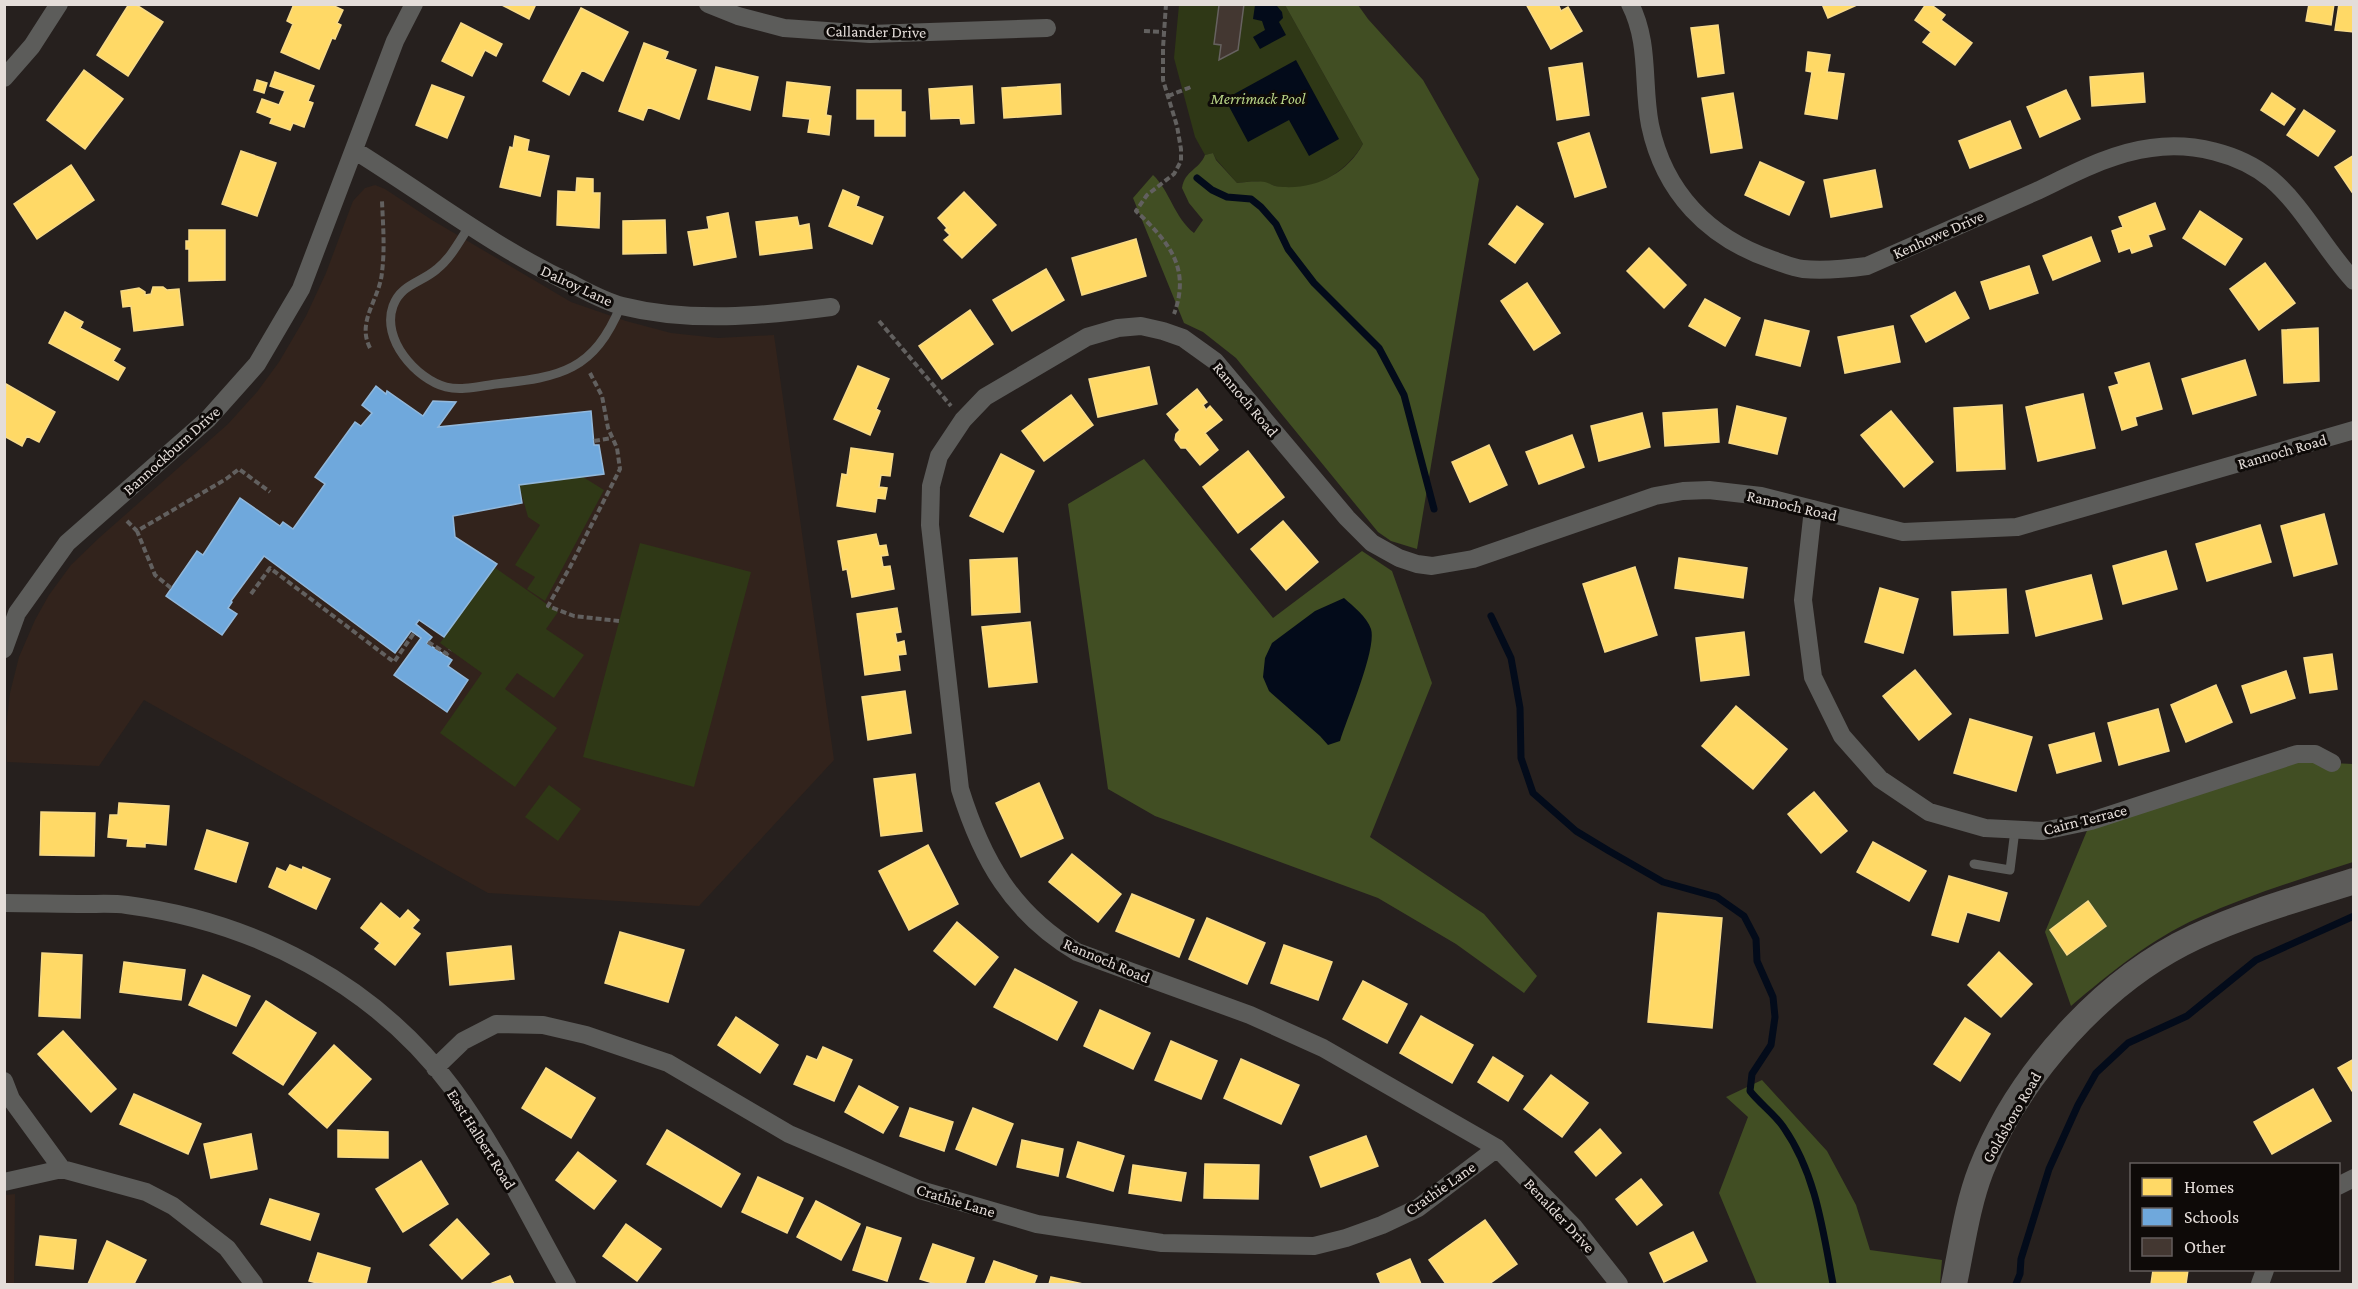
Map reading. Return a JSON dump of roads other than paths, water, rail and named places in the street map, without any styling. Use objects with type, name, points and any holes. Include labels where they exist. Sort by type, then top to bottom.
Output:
[{"type":"main road","name":"Goldsboro Road","points":[[1954,1284],[1970,1206],[1981,1169],[2019,1097],[2076,1024],[2116,988],[2194,937],[2257,912],[2354,881]]},
{"type":"street","points":[[4,78],[32,46],[58,4]]},
{"type":"street","name":"Bannockburn Drive","points":[[4,649],[17,613],[67,543],[208,419],[257,364],[301,289],[395,41],[414,4]]},
{"type":"street","name":"Callander Drive","points":[[708,4],[738,16],[784,28],[870,34],[1047,28]]},
{"type":"street","name":"Kenhowe Drive","points":[[1630,4],[1638,20],[1644,48],[1649,121],[1655,147],[1665,171],[1673,186],[1694,213],[1717,232],[1754,254],[1801,269],[1836,270],[1867,266],[2107,159],[2151,148],[2190,147],[2227,155],[2250,165],[2271,179],[2287,195],[2334,259],[2354,281]]},
{"type":"street","name":"Dalroy Lane","points":[[354,150],[539,268],[605,300],[651,312],[700,316],[787,313],[831,307]]},
{"type":"street","name":"Rannoch Road","points":[[1497,1148],[1323,1048],[1250,1016],[1077,952],[1053,937],[1003,886],[982,851],[960,789],[930,525],[931,486],[939,456],[963,420],[985,397],[1087,337],[1118,328],[1141,327],[1183,338],[1215,361],[1347,518],[1372,543],[1399,558],[1432,566],[1473,559],[1655,496],[1683,491],[1709,490],[1761,496],[1904,532],[2018,527],[2354,430]]},
{"type":"street","name":"Cairn Terrace","points":[[1812,509],[1803,600],[1813,677],[1842,736],[1880,779],[1929,812],[1985,828],[2043,831],[2091,820],[2296,754],[2315,754],[2332,764]]},
{"type":"street","name":"East Halbert Road","points":[[4,903],[124,905],[182,914],[237,931],[290,953],[343,984],[391,1021],[435,1068],[465,1106],[493,1150],[567,1284]]},
{"type":"street","name":"Crathie Lane","points":[[435,1068],[463,1041],[496,1024],[543,1025],[586,1035],[668,1063],[789,1134],[920,1190],[1037,1224],[1162,1243],[1314,1246],[1346,1238],[1382,1225],[1418,1208],[1497,1148]]},
{"type":"street","points":[[4,1082],[11,1099],[63,1168]]},
{"type":"street","name":"Benalder Drive","points":[[1497,1148],[1574,1227],[1618,1284]]},
{"type":"street","points":[[4,1182],[63,1168],[146,1192],[173,1206],[227,1248],[254,1284]]},
{"type":"street","points":[[2340,1185],[2354,1178]]},
{"type":"lane","points":[[470,225],[443,263],[432,273],[402,291],[393,308],[392,330],[401,351],[417,369],[437,384],[463,388],[537,380],[559,374],[579,363],[601,344],[621,305]]},
{"type":"lane","points":[[1974,864],[2010,870],[2015,830]]},
{"type":"water","points":[[1255,5],[1277,6],[1282,12],[1283,18],[1279,22],[1286,35],[1260,49],[1253,37],[1265,30],[1262,21],[1253,19]]},
{"type":"water","name":"Merrimack Pool","points":[[1296,60],[1339,139],[1309,156],[1289,120],[1248,142],[1225,99]]},
{"type":"water","points":[[1344,598],[1366,620],[1371,629],[1372,639],[1366,667],[1340,741],[1328,745],[1269,691],[1263,677],[1265,658],[1272,643],[1315,611]]},
{"type":"waterway","points":[[1197,178],[1212,190],[1227,197],[1251,199],[1261,207],[1276,224],[1288,249],[1314,283],[1379,348],[1404,395],[1434,509]]},
{"type":"waterway","points":[[1491,616],[1511,658],[1520,708],[1521,758],[1533,793],[1576,831],[1663,882],[1717,897],[1744,916],[1756,939],[1757,961],[1773,997],[1775,1017],[1771,1045],[1752,1074],[1750,1091],[1780,1123],[1804,1164],[1817,1203],[1833,1284]]},
{"type":"waterway","points":[[2016,1284],[2020,1274],[2021,1259],[2049,1169],[2078,1105],[2096,1073],[2128,1043],[2187,1016],[2256,960],[2354,916]]}]
